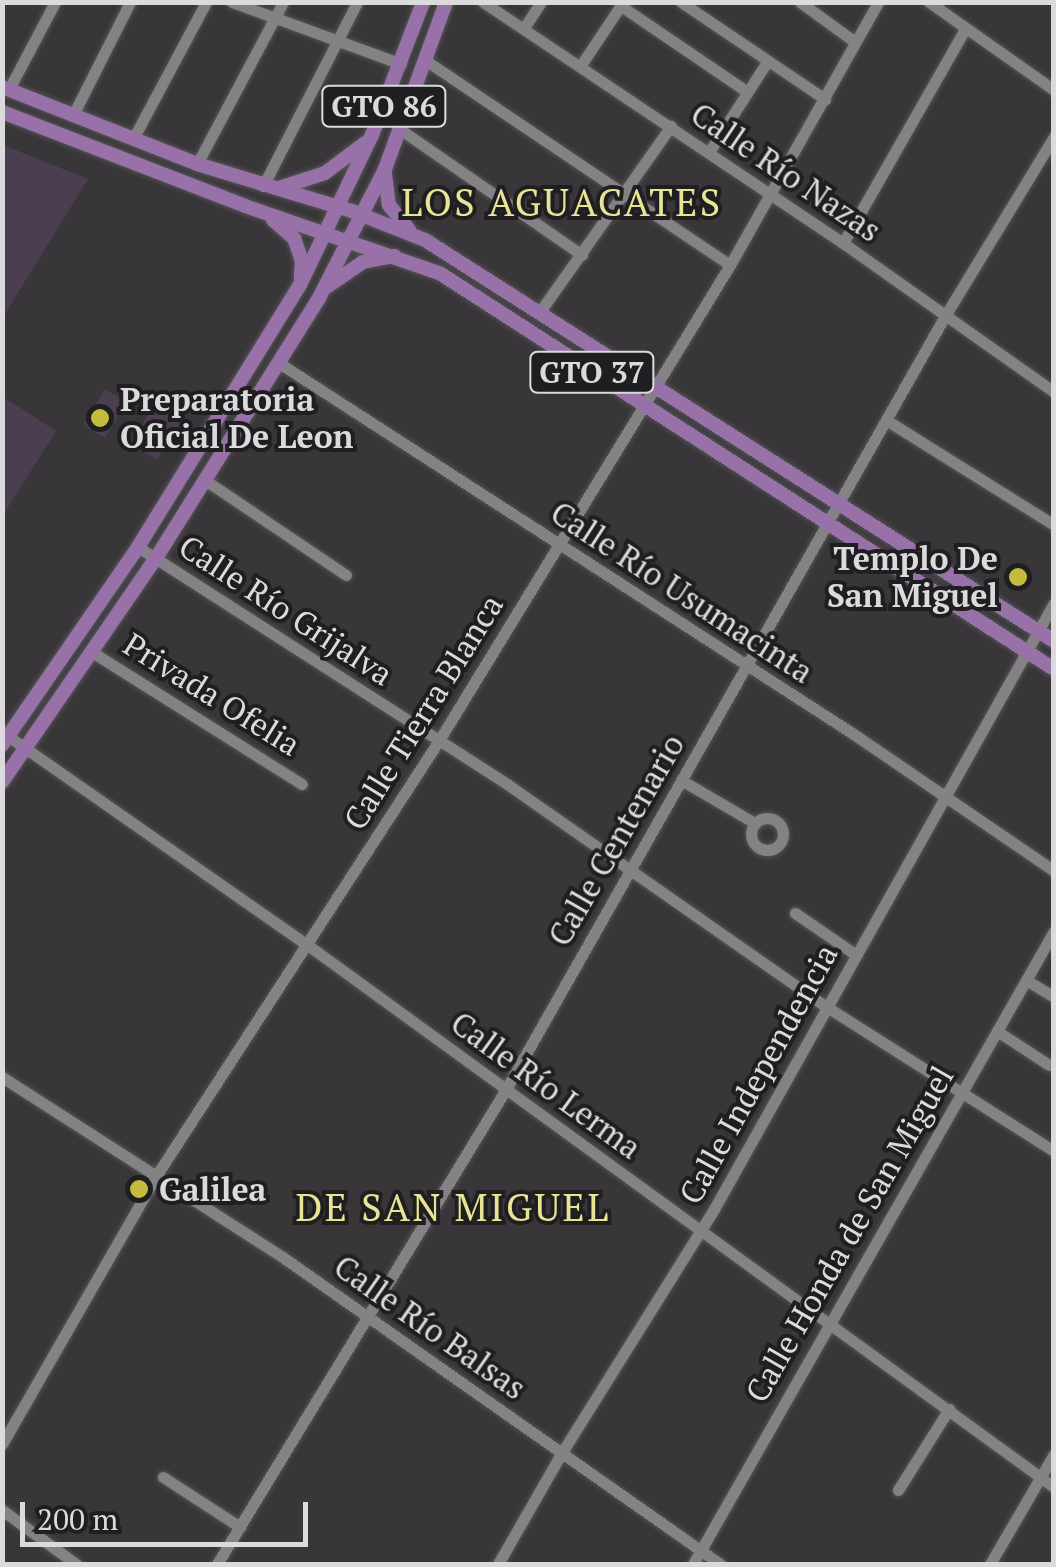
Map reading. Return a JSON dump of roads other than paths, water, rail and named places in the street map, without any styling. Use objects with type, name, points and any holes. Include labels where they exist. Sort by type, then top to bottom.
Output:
[{"type":"main road","name":"GTO 86","points":[[326,232],[402,64],[423,2]]},
{"type":"main road","name":"GTO 86","points":[[349,240],[401,130],[446,2]]},
{"type":"main road","name":"GTO 37","points":[[6,88],[196,164],[412,233],[1054,641]]},
{"type":"main road","name":"GTO 37","points":[[2,112],[255,209],[441,274],[1054,669]]},
{"type":"main road","points":[[268,187],[325,173],[372,135]]},
{"type":"main road","points":[[385,168],[389,205],[412,233]]},
{"type":"main road","points":[[255,209],[294,238],[302,261],[300,285]]},
{"type":"main road","points":[[4,738],[138,547],[300,285],[326,232]]},
{"type":"main road","points":[[2,782],[156,558],[279,363],[349,240]]},
{"type":"main road","points":[[318,298],[352,267],[397,256]]},
{"type":"street","points":[[6,88],[54,2]]},
{"type":"street","points":[[73,116],[130,2]]},
{"type":"street","points":[[134,140],[206,2]]},
{"type":"street","points":[[232,2],[402,64]]},
{"type":"street","points":[[196,164],[283,2]]},
{"type":"street","points":[[268,187],[357,2]]},
{"type":"street","name":"Calle Río Nazas","points":[[483,2],[772,195],[1054,392]]},
{"type":"street","points":[[524,28],[541,2]]},
{"type":"street","points":[[680,2],[825,99]]},
{"type":"street","points":[[800,2],[855,42]]},
{"type":"street","name":"Calle Tierra Blanca","points":[[2,1444],[156,1176],[310,946],[730,265],[878,2]]},
{"type":"street","points":[[929,2],[1054,90]]},
{"type":"street","points":[[946,15],[954,2]]},
{"type":"street","points":[[581,65],[622,4],[746,92]]},
{"type":"street","points":[[843,244],[966,30]]},
{"type":"street","points":[[426,60],[730,265]]},
{"type":"street","points":[[709,152],[767,62]]},
{"type":"street","points":[[539,314],[670,126]]},
{"type":"street","points":[[401,130],[582,255]]},
{"type":"street","name":"Calle Centenario","points":[[217,1564],[506,1089],[827,522],[1054,137]]},
{"type":"street","name":"Calle Río Usumacinta","points":[[279,363],[1054,870]]},
{"type":"street","points":[[886,420],[1054,526]]},
{"type":"street","points":[[205,480],[346,575]]},
{"type":"street","name":"Calle Río Grijalva","points":[[138,547],[630,870],[827,1007],[1054,1151]]},
{"type":"street","name":"Calle Independencia","points":[[498,1564],[561,1454],[700,1233],[1054,603]]},
{"type":"street","name":"Privada Ofelia","points":[[92,652],[302,784]]},
{"type":"street","name":"Calle Río Lerma","points":[[4,738],[310,946],[1054,1487]]},
{"type":"street","points":[[681,780],[753,822]]},
{"type":"street","points":[[795,914],[856,955]]},
{"type":"street","name":"Calle Honda de San Miguel","points":[[693,1564],[1054,931]]},
{"type":"street","points":[[1026,980],[1054,997]]},
{"type":"street","points":[[997,1031],[1049,1065]]},
{"type":"street","name":"Calle Río Balsas","points":[[2,1077],[368,1316],[720,1564]]},
{"type":"street","points":[[898,1490],[949,1408]]},
{"type":"street","points":[[990,1564],[1054,1454]]},
{"type":"street","points":[[164,1477],[240,1527]]},
{"type":"street","points":[[2,1510],[76,1564]]},
{"type":"place","name":"Preparatoria Oficial De Leon","points":[[100,418]]},
{"type":"place","name":"Templo De San Miguel","points":[[1018,577]]},
{"type":"place","name":"Galilea","points":[[139,1189]]},
{"type":"district","name":"LOS AGUACATES","points":[[562,203]]},
{"type":"district","name":"DE SAN MIGUEL","points":[[453,1208]]}]
